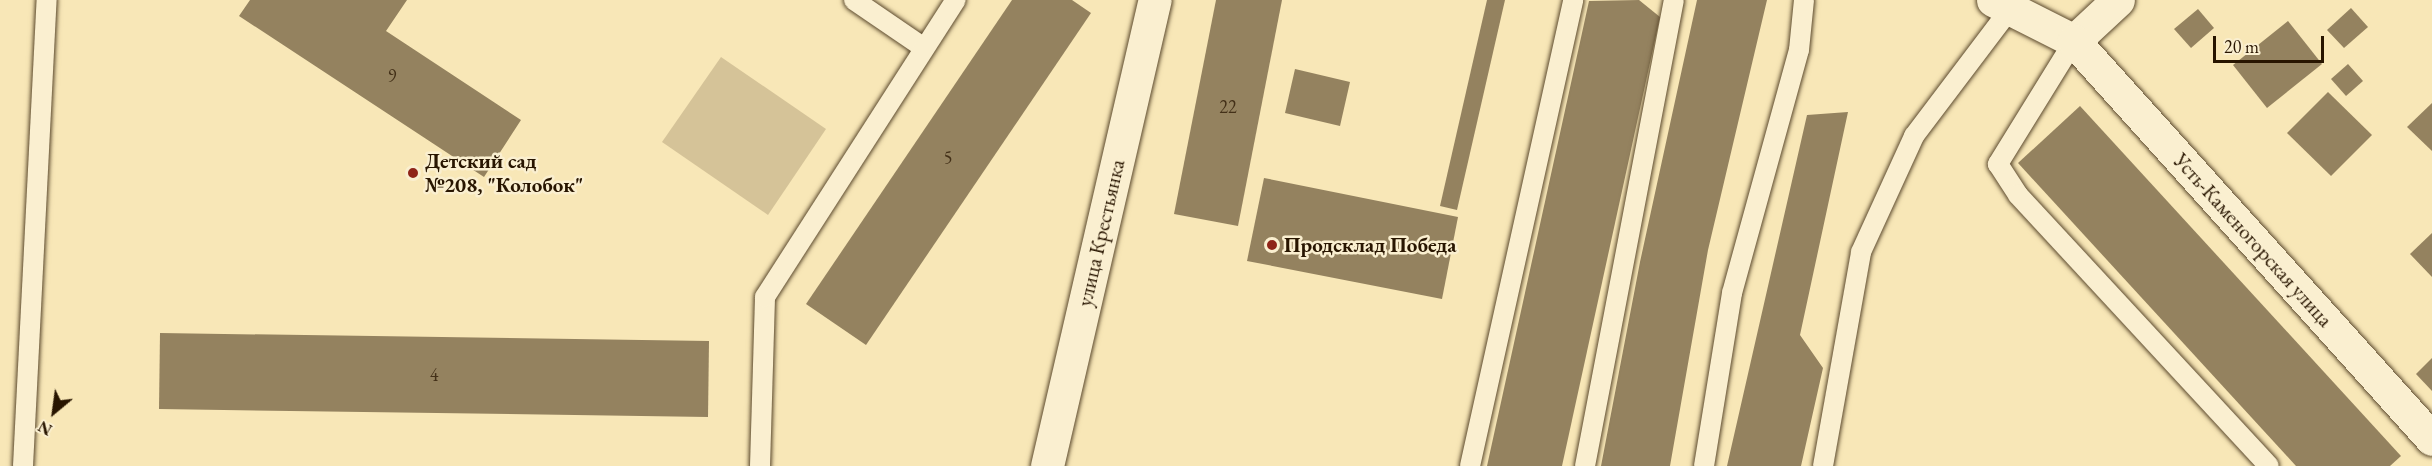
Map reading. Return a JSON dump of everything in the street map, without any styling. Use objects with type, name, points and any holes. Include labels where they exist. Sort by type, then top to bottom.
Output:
[{"type":"street","name":"улица Крестьянка","points":[[1047,466],[1155,0]]},
{"type":"street","points":[[2001,4],[2074,41],[2118,0]]},
{"type":"street","name":"Усть-Каменогорская улица","points":[[2074,41],[2432,439]]},
{"type":"lane","points":[[23,466],[47,0]]},
{"type":"lane","points":[[854,0],[923,47]]},
{"type":"lane","points":[[760,466],[765,297],[923,47],[956,0]]},
{"type":"lane","points":[[1470,466],[1572,0]]},
{"type":"lane","points":[[1585,466],[1674,0]]},
{"type":"lane","points":[[1704,466],[1732,293],[1799,50],[1804,0]]},
{"type":"lane","points":[[1823,466],[1861,252],[1914,136],[2001,4]]},
{"type":"lane","points":[[2074,41],[1998,164],[2018,195],[2269,466]]},
{"type":"shaded area","points":[[721,57],[826,129],[768,215],[662,142]]},
{"type":"building","points":[[250,0],[407,0],[386,31],[521,120],[484,177],[239,16]]},
{"type":"building","points":[[1012,0],[1072,0],[1091,13],[866,345],[806,304]]},
{"type":"building","points":[[1216,0],[1282,0],[1238,226],[1174,214]]},
{"type":"building","points":[[1487,0],[1505,0],[1457,210],[1440,206]]},
{"type":"building","points":[[1639,0],[1660,17],[1562,466],[1487,466],[1589,1]]},
{"type":"building","points":[[1697,0],[1767,0],[1708,250],[1670,466],[1601,466],[1640,262]]},
{"type":"building","points":[[2351,8],[2368,27],[2344,48],[2327,30]]},
{"type":"building","points":[[2198,9],[2214,28],[2191,48],[2174,29]]},
{"type":"building","points":[[2288,21],[2322,64],[2267,108],[2233,65]]},
{"type":"building","points":[[2348,64],[2363,81],[2346,96],[2331,79]]},
{"type":"building","points":[[1295,69],[1350,82],[1340,126],[1285,113]]},
{"type":"building","points":[[2328,92],[2372,135],[2331,176],[2287,133]]},
{"type":"building","points":[[2432,103],[2432,151],[2407,127]]},
{"type":"building","points":[[2080,106],[2401,456],[2390,466],[2296,466],[2018,163]]},
{"type":"building","points":[[1848,112],[1800,335],[1823,368],[1801,466],[1727,466],[1807,115]]},
{"type":"building","points":[[1264,178],[1458,217],[1442,299],[1247,261]]},
{"type":"building","points":[[2432,233],[2432,277],[2410,254]]},
{"type":"building","points":[[160,333],[709,341],[708,417],[159,409]]},
{"type":"building","points":[[2432,358],[2432,391],[2416,374]]},
{"type":"place","name":"Детский сад №208, \"Колобок\"","points":[[413,173]]},
{"type":"place","name":"Продсклад Победа","points":[[1272,245]]}]
